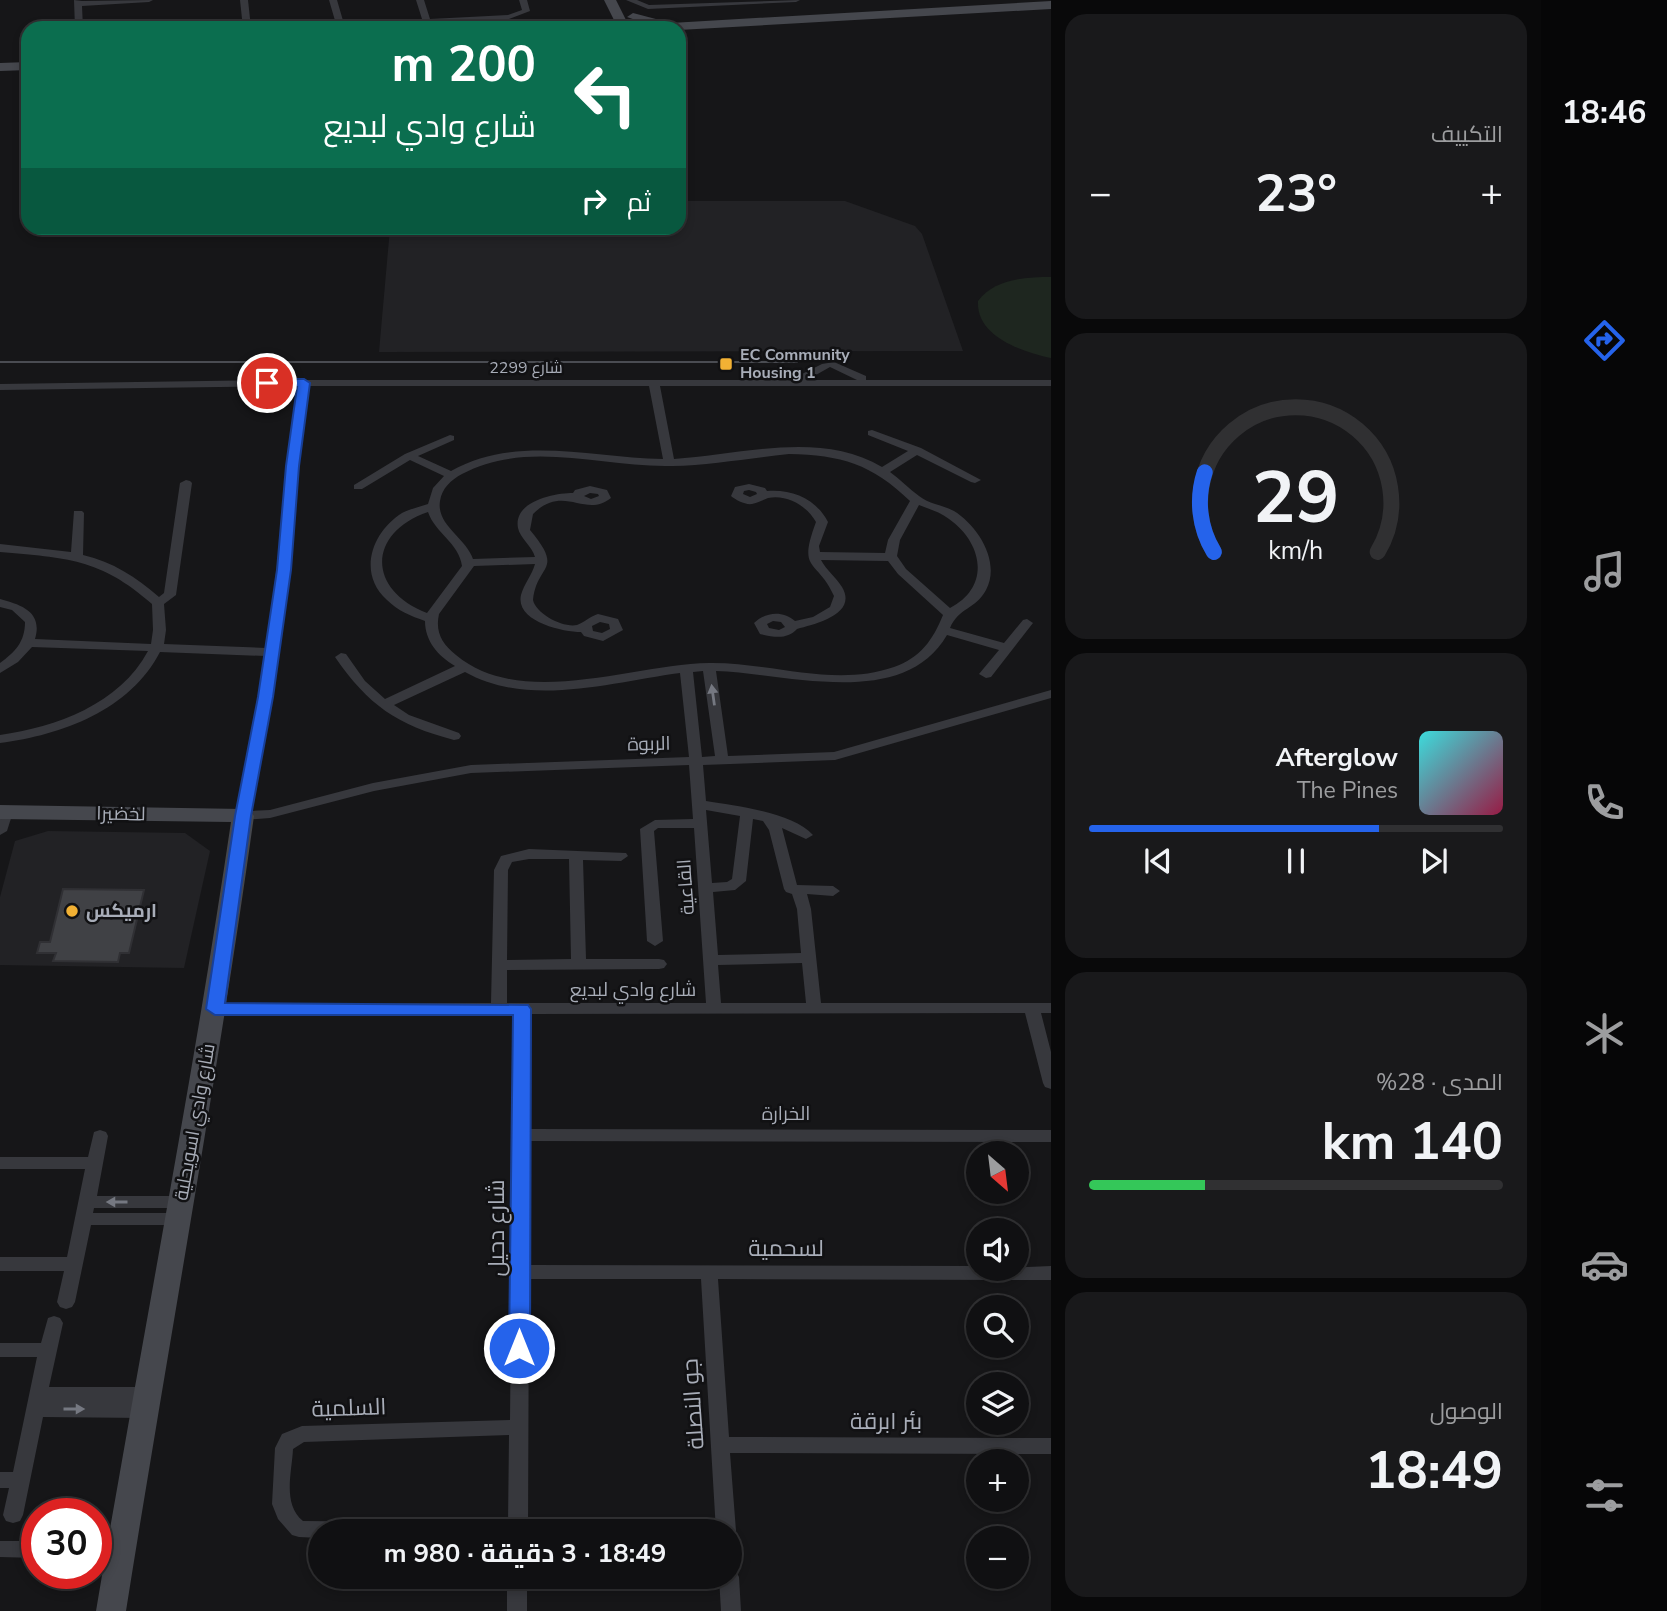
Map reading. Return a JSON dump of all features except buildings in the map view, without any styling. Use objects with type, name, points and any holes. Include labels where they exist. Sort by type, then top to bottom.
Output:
[{"type":"main road","points":[[610,0],[627,21]]},
{"type":"main road","points":[[624,0],[629,21]]},
{"type":"main road","points":[[986,10],[1008,0]]},
{"type":"main road","points":[[686,28],[986,10],[1041,4],[1051,19]]},
{"type":"main road","points":[[986,10],[1051,19]]},
{"type":"main road","points":[[0,68],[21,66]]},
{"type":"main road","name":"لخضيرا","points":[[2,818],[243,816]]},
{"type":"main road","name":"شارع وادي اسويحلية","points":[[112,1534],[145,1402],[215,1009],[243,816]]},
{"type":"main road","name":"شارع وادي اسويحلية","points":[[110,1589],[111,1611]]},
{"type":"street","points":[[79,21],[79,2],[149,0]]},
{"type":"street","points":[[244,0],[246,21]]},
{"type":"street","points":[[333,0],[339,21]]},
{"type":"street","points":[[420,0],[427,21]]},
{"type":"street","points":[[440,21],[519,15],[527,9],[523,0]]},
{"type":"street","points":[[630,0],[638,5],[658,7],[796,0]]},
{"type":"street","points":[[792,382],[830,366],[873,382]]},
{"type":"street","name":"شارع 2299","points":[[0,387],[304,383],[1051,383]]},
{"type":"street","name":"شارع وادي اسويحلية","points":[[243,816],[284,570],[293,466],[304,383]]},
{"type":"street","points":[[654,383],[669,463]]},
{"type":"street","points":[[872,433],[918,450],[975,480]]},
{"type":"street","points":[[358,487],[409,456],[450,438]]},
{"type":"street","points":[[883,471],[918,450]]},
{"type":"street","points":[[818,451],[854,457],[883,471],[901,483],[916,500],[941,509],[958,519],[979,545],[985,571],[978,593],[971,602],[949,614],[937,644],[928,654],[908,666],[883,675],[828,679],[709,667],[535,685],[498,681],[464,667],[440,647],[432,631],[431,620],[441,600],[465,574],[468,563],[465,550],[440,524],[433,506],[439,489],[451,475],[489,459],[532,452],[669,463],[768,452],[818,451]]},
{"type":"street","points":[[409,456],[451,475]]},
{"type":"street","points":[[158,603],[170,596],[186,483]]},
{"type":"street","points":[[765,495],[796,498],[817,513],[822,522],[813,546],[814,556],[818,568],[839,593],[840,600],[831,613],[823,618],[791,626]]},
{"type":"street","points":[[577,496],[553,498],[539,503],[526,514],[524,530],[538,547],[542,560],[526,596],[528,607],[540,618],[555,625],[585,628]]},
{"type":"street","points":[[916,500],[894,540],[892,557],[896,564],[949,614]]},
{"type":"street","points":[[431,620],[406,612],[395,604],[379,584],[375,565],[376,552],[383,537],[403,515],[433,506]]},
{"type":"street","points":[[77,556],[78,513]]},
{"type":"street","points":[[0,548],[98,560],[144,588],[158,603],[160,631],[157,646],[142,673],[114,698],[68,723],[0,739]]},
{"type":"street","points":[[814,556],[892,557]]},
{"type":"street","points":[[468,563],[542,560]]},
{"type":"street","points":[[0,603],[16,607],[31,621],[33,635],[30,643],[16,658],[0,669]]},
{"type":"street","points":[[986,674],[1027,623]]},
{"type":"street","points":[[943,630],[1007,648]]},
{"type":"street","points":[[30,643],[272,652]]},
{"type":"street","points":[[341,657],[359,684],[384,705],[412,721],[454,736]]},
{"type":"street","points":[[384,705],[464,667]]},
{"type":"street","points":[[709,667],[722,761]]},
{"type":"street","name":"القاعية","points":[[686,668],[715,1009]]},
{"type":"street","name":"الربوة","points":[[243,816],[270,814],[373,787],[471,769],[835,756],[1051,694]]},
{"type":"street","points":[[693,729],[702,726],[717,730]]},
{"type":"street","points":[[699,804],[789,824],[806,835]]},
{"type":"street","points":[[706,888],[730,887],[739,881],[747,813]]},
{"type":"street","points":[[768,818],[776,830],[790,887],[799,892],[833,891]]},
{"type":"street","points":[[655,940],[648,826],[701,823]]},
{"type":"street","points":[[499,1009],[501,870],[506,859],[528,854],[621,856]]},
{"type":"street","points":[[576,855],[579,964]]},
{"type":"street","points":[[799,892],[804,909],[814,1009]]},
{"type":"street","points":[[711,960],[809,958]]},
{"type":"street","points":[[500,965],[659,964]]},
{"type":"street","name":"شارع وادي لبديع","points":[[215,1009],[1051,1008]]},
{"type":"street","name":"شارع دحيل","points":[[518,1519],[522,1009]]},
{"type":"street","points":[[1032,1009],[1051,1083]]},
{"type":"street","name":"الخرارة","points":[[521,1135],[1051,1136]]},
{"type":"street","points":[[66,1302],[100,1136]]},
{"type":"street","points":[[0,1163],[95,1163]]},
{"type":"street","points":[[85,1210],[179,1211]]},
{"type":"street","points":[[0,1264],[74,1264]]},
{"type":"street","name":"لسحمية","points":[[520,1272],[1051,1273]]},
{"type":"street","name":"جو النصلة","points":[[709,1272],[725,1519]]},
{"type":"street","points":[[13,1515],[54,1323]]},
{"type":"street","points":[[0,1350],[48,1350]]},
{"type":"street","points":[[37,1402],[145,1402]]},
{"type":"street","name":"السلمية","points":[[308,1529],[299,1529],[287,1522],[281,1509],[284,1448],[289,1440],[302,1434],[519,1427]]},
{"type":"street","name":"بئر ابرقة","points":[[721,1445],[1051,1446]]},
{"type":"street","points":[[0,1480],[21,1480]]},
{"type":"street","points":[[0,1549],[21,1550]]},
{"type":"street","points":[[517,1589],[517,1611]]},
{"type":"street","points":[[730,1589],[731,1611]]},
{"type":"shaded area","points":[[686,201],[845,201],[915,226],[922,234],[963,351],[379,352],[389,235],[686,235]]},
{"type":"shaded area","points":[[1051,277],[1051,358],[1003,341],[985,324],[979,314],[978,301],[992,288],[1021,279]]},
{"type":"shaded area","points":[[48,831],[185,833],[210,851],[184,968],[0,965],[0,897],[15,841]]},
{"type":"tram line","points":[[0,362],[797,362]]},
{"type":"place","name":"EC Community Housing 1","points":[[726,364]]},
{"type":"place","name":"ارميكس","points":[[72,911]]},
{"type":"route","points":[[267,383],[304,383],[293,466],[284,570],[265,697],[243,816],[215,1009],[522,1009],[519,1348]]}]
